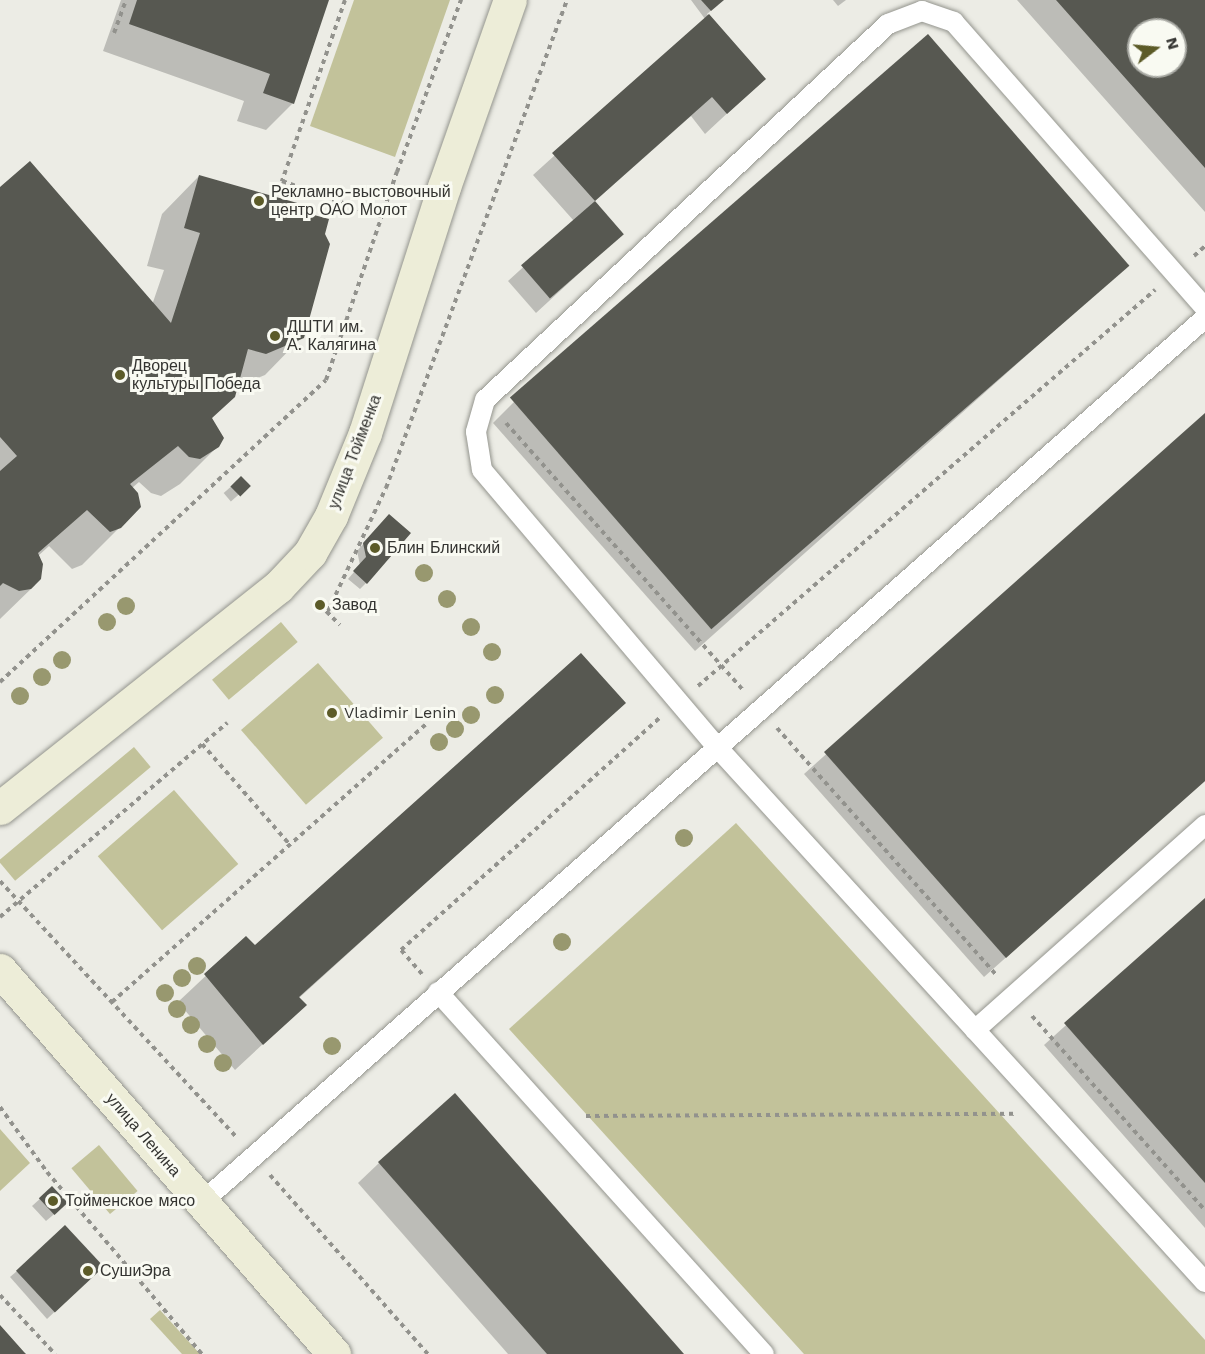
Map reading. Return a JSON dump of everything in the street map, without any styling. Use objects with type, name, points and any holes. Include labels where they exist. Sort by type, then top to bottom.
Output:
[{"type":"street","name":"улица Тойменка","points":[[0,808],[278,587],[310,553],[335,507],[365,433],[444,187],[510,0]]},
{"type":"street","name":"улица Ленина","points":[[0,970],[334,1354]]},
{"type":"lane","points":[[1205,308],[954,22],[922,11],[888,24],[485,399],[476,432],[482,470],[717,747],[1205,1282]]},
{"type":"lane","points":[[202,1202],[1205,318]]},
{"type":"lane","points":[[975,1030],[1205,825]]},
{"type":"lane","points":[[438,992],[764,1354]]},
{"type":"path","points":[[114,33],[126,0]]},
{"type":"path","points":[[345,0],[282,181],[382,218]]},
{"type":"path","points":[[0,682],[327,380],[382,218],[461,0]]},
{"type":"path","points":[[328,611],[386,488],[567,0]]},
{"type":"path","points":[[438,992],[401,950],[721,665],[1205,246]]},
{"type":"path","points":[[485,399],[1205,1210]]},
{"type":"path","points":[[320,605],[340,625]]},
{"type":"path","points":[[0,917],[227,723]]},
{"type":"path","points":[[112,1002],[427,723]]},
{"type":"path","points":[[202,744],[290,845]]},
{"type":"path","points":[[0,880],[253,1155],[428,1354]]},
{"type":"path","points":[[0,1107],[47,1172],[202,1354]]},
{"type":"path","points":[[550,1116],[1052,1114]]},
{"type":"path","points":[[0,1295],[55,1354]]},
{"type":"green space","points":[[354,0],[450,0],[395,157],[310,126]]},
{"type":"green space","points":[[281,622],[298,642],[229,700],[212,680]]},
{"type":"green space","points":[[318,663],[383,738],[306,805],[241,730]]},
{"type":"green space","points":[[134,747],[151,767],[15,881],[0,863],[0,859]]},
{"type":"green space","points":[[174,790],[238,864],[162,930],[98,856]]},
{"type":"green space","points":[[736,823],[1205,1340],[1205,1354],[804,1354],[509,1029]]},
{"type":"green space","points":[[0,1129],[30,1163],[0,1191]]},
{"type":"green space","points":[[99,1145],[138,1191],[110,1214],[71,1168]]},
{"type":"green space","points":[[160,1310],[200,1354],[182,1354],[150,1319]]},
{"type":"building","points":[[137,0],[329,0],[294,104],[263,93],[270,74],[129,24]]},
{"type":"building","points":[[701,0],[724,0],[711,11]]},
{"type":"building","points":[[1056,0],[1205,0],[1205,168]]},
{"type":"building","points":[[709,14],[766,79],[727,114],[712,97],[595,201],[552,153]]},
{"type":"building","points":[[928,34],[1129,266],[711,629],[510,397]]},
{"type":"building","name":"Дворец культуры Победа","points":[[30,161],[171,323],[200,233],[184,228],[199,175],[308,206],[314,215],[329,219],[325,234],[330,244],[304,338],[266,354],[248,349],[235,397],[212,418],[224,438],[219,447],[200,459],[189,457],[178,446],[130,484],[138,493],[141,507],[121,528],[110,532],[87,510],[38,553],[43,564],[41,579],[31,589],[19,591],[3,583],[0,586],[0,471],[17,456],[0,437],[0,187]]},
{"type":"building","points":[[595,201],[624,234],[550,299],[521,265]]},
{"type":"building","points":[[1205,413],[1205,781],[1006,958],[824,752]]},
{"type":"building","points":[[241,476],[251,486],[240,497],[230,487]]},
{"type":"building","points":[[389,514],[411,533],[367,584],[353,571],[366,557],[363,543]]},
{"type":"building","points":[[581,653],[626,703],[299,997],[307,1005],[263,1045],[204,974],[246,936],[255,945]]},
{"type":"building","points":[[1205,898],[1205,1183],[1064,1023]]},
{"type":"building","points":[[455,1093],[684,1354],[547,1354],[378,1162]]},
{"type":"building","name":"Тойменское мясо","points":[[52,1186],[68,1203],[55,1215],[39,1198]]},
{"type":"building","points":[[65,1225],[104,1267],[55,1312],[16,1271]]},
{"type":"building","points":[[0,1325],[24,1352],[26,1354],[0,1354]]},
{"type":"place","name":"Рекламно-выстовочный центр ОАО Молот","points":[[259,201]]},
{"type":"place","name":"ДШТИ им. А. Калягина","points":[[275,336]]},
{"type":"place","name":"Дворец культуры Победа","points":[[120,375]]},
{"type":"place","name":"Блин Блинский","points":[[375,548]]},
{"type":"place","name":"Завод","points":[[320,605]]},
{"type":"place","name":"Vladimir Lenin","points":[[332,713]]},
{"type":"place","name":"Тойменское мясо","points":[[53,1201]]},
{"type":"place","name":"СушиЭра","points":[[88,1271]]}]
